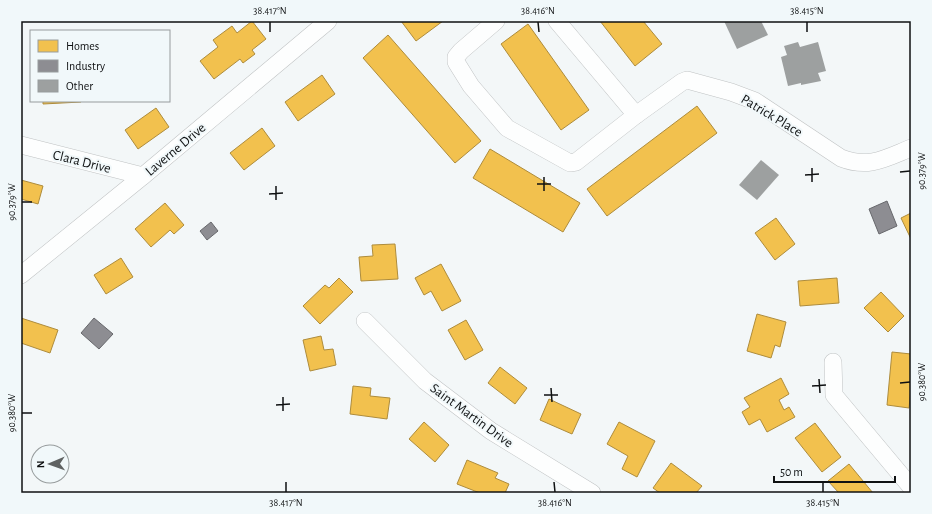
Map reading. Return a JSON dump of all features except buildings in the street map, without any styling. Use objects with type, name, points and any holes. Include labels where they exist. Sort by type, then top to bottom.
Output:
[{"type":"street","name":"Laverne Drive","points":[[21,275],[143,176],[328,21]]},
{"type":"street","name":"Patrick Place","points":[[496,21],[461,51],[456,57],[456,62],[471,86],[507,128],[570,163],[576,162],[636,115],[687,80],[692,80],[731,92],[755,101],[841,158],[850,161],[863,163],[878,161],[911,148]]},
{"type":"street","points":[[557,21],[636,115]]},
{"type":"street","name":"Clara Drive","points":[[21,145],[143,176]]},
{"type":"street","name":"Saint Martin Drive","points":[[365,321],[425,381],[491,432],[592,493]]},
{"type":"street","points":[[833,362],[834,395],[911,487]]}]
